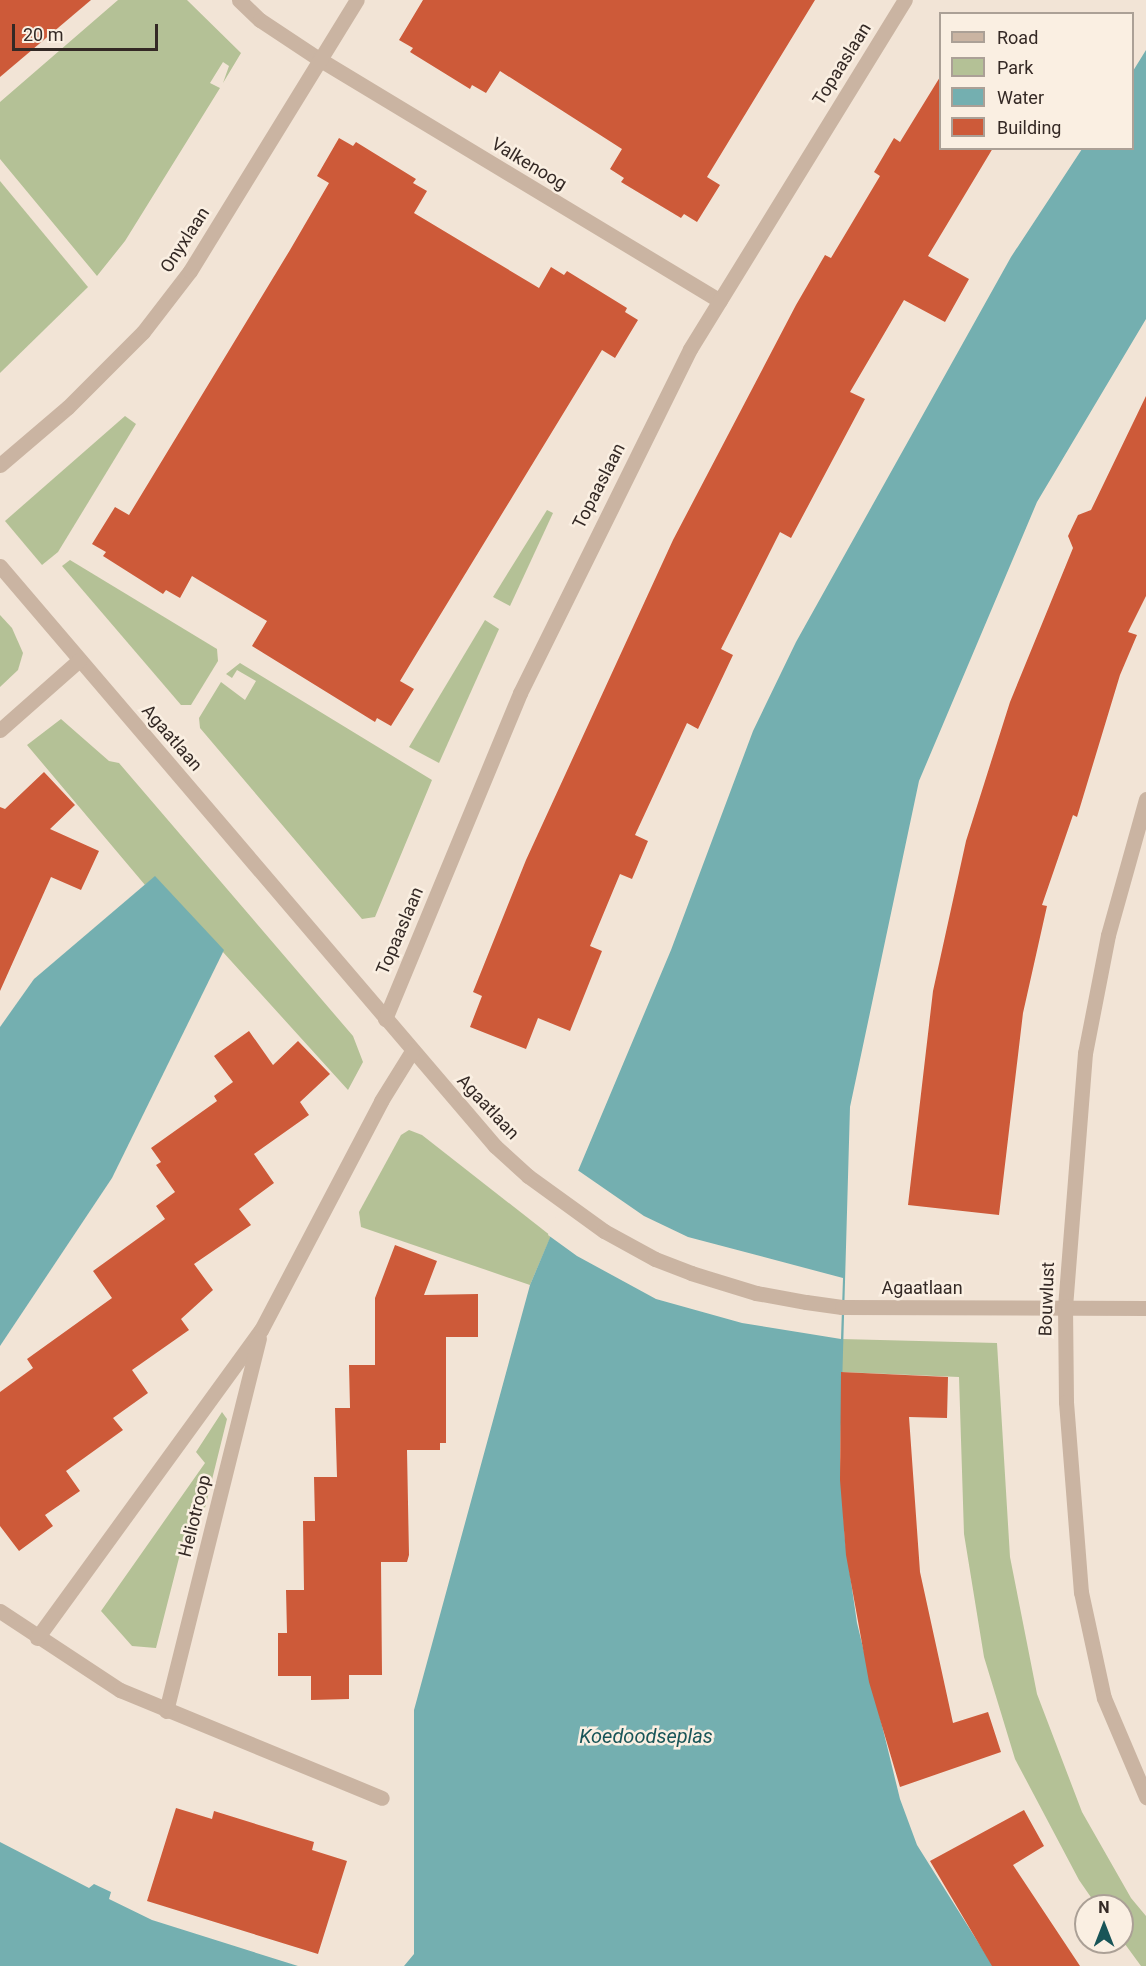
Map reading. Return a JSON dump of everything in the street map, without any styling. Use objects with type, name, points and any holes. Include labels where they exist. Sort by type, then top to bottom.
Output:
[{"type":"street","name":"Valkenoog","points":[[238,0],[260,20],[319,59],[720,301]]},
{"type":"street","name":"Onyxlaan","points":[[0,465],[68,407],[143,332],[190,270],[357,0]]},
{"type":"street","name":"Topaaslaan","points":[[385,1019],[529,673],[680,371],[720,301],[905,0]]},
{"type":"street","name":"Agaatlaan","points":[[0,566],[495,1146],[528,1176],[604,1231],[655,1259],[756,1293],[842,1307],[1146,1308]]},
{"type":"street","points":[[0,730],[79,660]]},
{"type":"street","name":"Bouwlust","points":[[1146,798],[1108,935],[1084,1053],[1065,1306],[1066,1413],[1081,1592],[1104,1698],[1146,1797]]},
{"type":"street","name":"Heliotroop","points":[[37,1638],[261,1330],[381,1101],[412,1051]]},
{"type":"street","name":"Heliotroop","points":[[166,1711],[261,1330]]},
{"type":"street","points":[[0,1611],[37,1638],[120,1690],[166,1711],[382,1798]]},
{"type":"green space","points":[[118,0],[187,0],[241,53],[223,83],[229,66],[223,62],[210,83],[220,88],[125,241],[97,276],[0,159],[0,102]]},
{"type":"green space","points":[[0,181],[88,287],[0,373]]},
{"type":"green space","points":[[125,416],[136,424],[58,552],[42,565],[5,521]]},
{"type":"green space","points":[[547,510],[553,513],[510,606],[493,597]]},
{"type":"green space","points":[[70,560],[217,649],[218,661],[191,705],[181,705],[62,566]]},
{"type":"green space","points":[[0,615],[12,628],[23,653],[18,670],[0,687]]},
{"type":"green space","points":[[485,620],[499,629],[439,763],[409,747]]},
{"type":"green space","points":[[240,663],[432,780],[375,917],[362,919],[200,728],[199,718],[221,682],[245,700],[256,681],[237,670],[232,678],[226,674]]},
{"type":"green space","points":[[61,719],[109,761],[119,763],[353,1036],[363,1062],[348,1090],[155,877],[145,885],[27,745]]},
{"type":"green space","points":[[409,1130],[422,1135],[551,1236],[530,1285],[361,1227],[359,1212],[401,1135]]},
{"type":"green space","points":[[841,1339],[997,1343],[1010,1557],[1037,1694],[1082,1812],[1129,1894],[1089,1894],[1015,1759],[984,1657],[964,1534],[959,1377],[841,1372]]},
{"type":"green space","points":[[222,1412],[227,1419],[204,1512],[191,1511],[156,1648],[132,1646],[101,1611],[205,1463],[196,1452]]},
{"type":"green space","points":[[1134,1902],[1146,1916],[1146,1966],[1141,1966],[1132,1954]]},
{"type":"water","name":"Koedoodseplas","points":[[1146,50],[1146,319],[1037,502],[919,781],[850,1107],[840,1457],[845,1540],[857,1623],[900,1799],[917,1845],[993,1966],[404,1966],[414,1954],[414,1710],[530,1285],[671,950],[753,731],[796,642],[1011,257],[1081,150],[1134,150],[1134,69]]},
{"type":"water","points":[[155,876],[224,950],[112,1178],[0,1346],[0,1027],[34,979]]},
{"type":"water","points":[[0,1842],[89,1888],[94,1884],[111,1892],[109,1899],[152,1920],[298,1966],[0,1966]]},
{"type":"pier","points":[[576,1169],[644,1216],[688,1237],[843,1278],[841,1339],[742,1323],[656,1299],[577,1256],[548,1235]]},
{"type":"building","points":[[0,0],[91,0],[0,77]]},
{"type":"building","points":[[423,0],[815,0],[707,177],[720,185],[697,222],[684,214],[681,218],[621,182],[624,178],[610,169],[622,149],[500,71],[486,93],[472,85],[470,89],[410,52],[413,48],[399,40]]},
{"type":"building","points":[[939,79],[939,150],[992,150],[928,256],[969,279],[945,322],[904,300],[850,392],[865,399],[791,538],[780,532],[721,649],[733,655],[698,729],[687,723],[635,835],[648,841],[632,879],[620,874],[590,946],[602,951],[570,1031],[538,1018],[526,1049],[470,1027],[482,996],[473,992],[526,860],[673,540],[796,305],[825,255],[831,258],[880,176],[874,172],[894,138],[900,142]]},
{"type":"building","points":[[339,138],[353,146],[356,142],[416,179],[413,183],[427,191],[414,213],[539,288],[551,267],[564,275],[567,271],[627,308],[625,312],[638,320],[615,358],[602,350],[420,648],[400,681],[414,689],[391,726],[377,718],[375,722],[252,646],[267,621],[192,576],[180,598],[166,590],[163,594],[103,556],[106,552],[92,544],[115,507],[129,515],[329,183],[317,176]]},
{"type":"building","points":[[1146,396],[1146,596],[1128,632],[1137,635],[1120,675],[1077,817],[1073,815],[1042,905],[1047,906],[1023,1013],[999,1215],[908,1205],[933,991],[966,841],[1010,702],[1073,548],[1068,536],[1078,515],[1091,510]]},
{"type":"building","points":[[44,772],[75,805],[50,829],[99,851],[81,890],[51,877],[0,991],[0,807],[5,809]]},
{"type":"building","points":[[249,1031],[273,1065],[298,1041],[330,1074],[300,1102],[309,1115],[254,1154],[274,1183],[239,1209],[251,1225],[194,1264],[213,1290],[181,1319],[189,1330],[132,1370],[148,1393],[113,1418],[123,1430],[66,1471],[80,1491],[45,1515],[53,1526],[19,1551],[0,1526],[0,1392],[33,1368],[27,1359],[112,1298],[93,1271],[165,1219],[156,1206],[175,1192],[156,1165],[161,1162],[151,1148],[217,1101],[214,1096],[233,1082],[214,1056]]},
{"type":"building","points":[[395,1245],[437,1261],[424,1295],[478,1294],[478,1337],[446,1337],[446,1443],[440,1443],[440,1450],[407,1450],[409,1555],[407,1562],[381,1562],[382,1675],[349,1675],[349,1699],[311,1700],[311,1676],[278,1676],[278,1633],[287,1633],[286,1590],[304,1590],[303,1521],[315,1521],[314,1477],[337,1477],[335,1408],[350,1408],[349,1365],[375,1365],[375,1298]]},
{"type":"building","points":[[841,1372],[948,1377],[947,1418],[909,1417],[920,1572],[953,1723],[988,1712],[1001,1752],[900,1787],[869,1682],[846,1555],[840,1480]]},
{"type":"building","points":[[176,1808],[212,1819],[214,1811],[314,1842],[312,1850],[347,1861],[318,1954],[147,1901]]},
{"type":"building","points":[[1024,1810],[1044,1846],[1013,1865],[1080,1966],[992,1966],[930,1861]]}]
